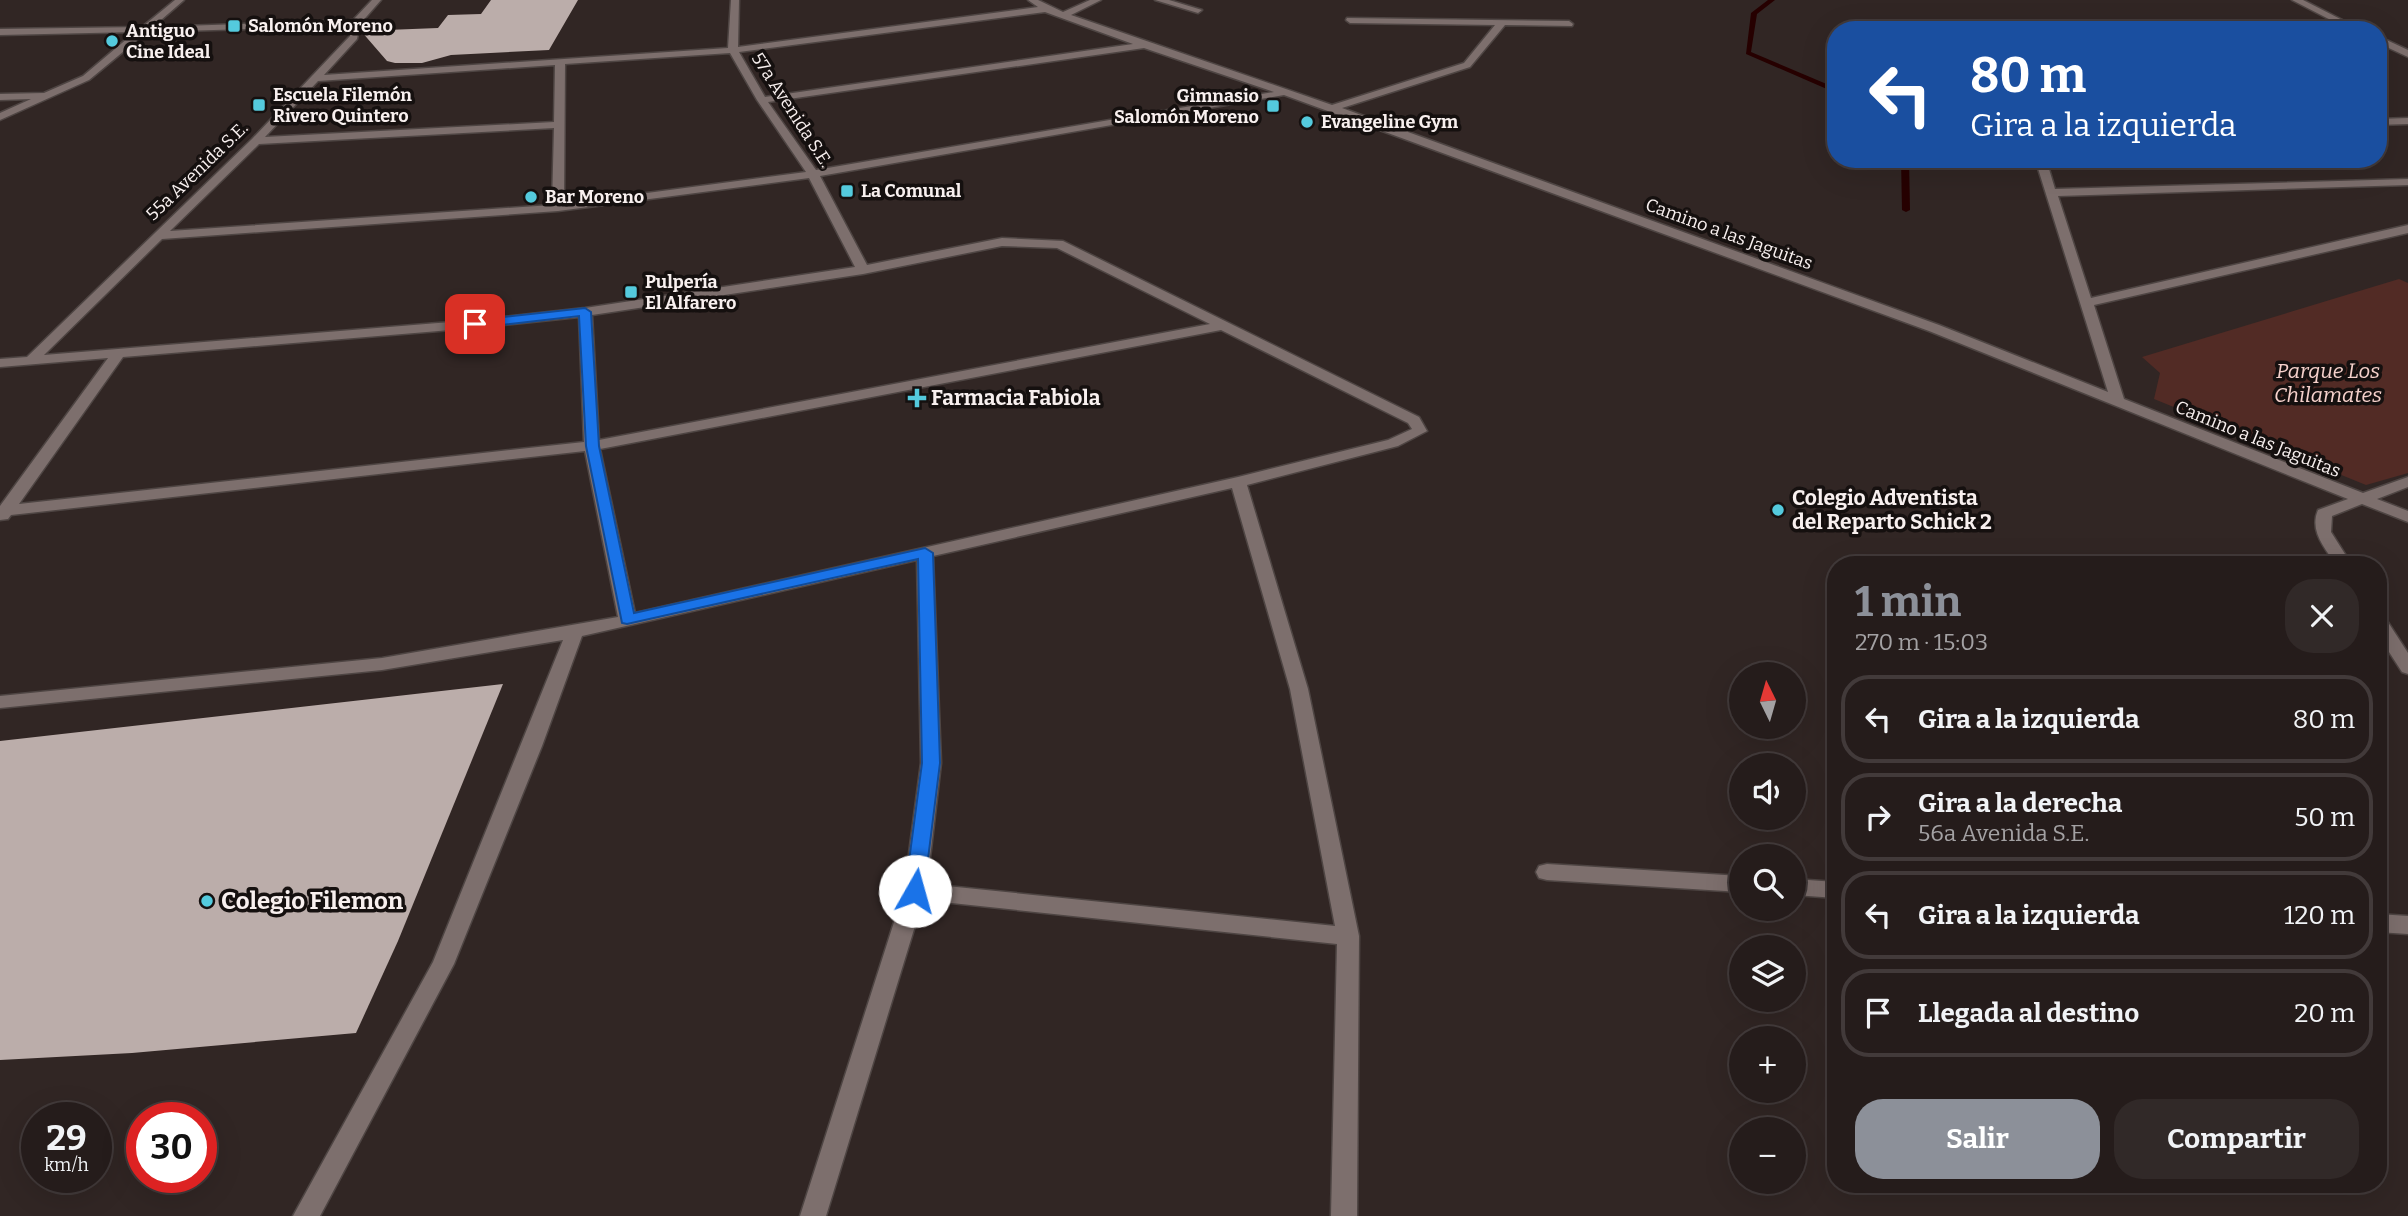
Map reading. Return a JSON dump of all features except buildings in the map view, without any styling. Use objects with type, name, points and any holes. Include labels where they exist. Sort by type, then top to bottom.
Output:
[{"type":"street","points":[[0,117],[86,78],[180,0]]},
{"type":"street","name":"55a Avenida S.E.","points":[[31,360],[317,78],[354,37],[356,23],[377,0]]},
{"type":"street","name":"57a Avenida S.E.","points":[[735,0],[733,50],[762,100],[813,173],[863,270]]},
{"type":"street","name":"Camino a las Jaguitas","points":[[1032,0],[1046,9],[1146,46],[1283,94],[1332,108],[1934,328],[2408,517]]},
{"type":"street","points":[[1065,15],[1097,0]]},
{"type":"street","points":[[1159,0],[1198,10]]},
{"type":"street","points":[[2296,0],[2339,21]]},
{"type":"street","points":[[317,78],[733,50],[1046,9]]},
{"type":"street","points":[[1350,20],[1569,24]]},
{"type":"street","points":[[1332,108],[1467,65],[1503,22]]},
{"type":"street","points":[[0,32],[356,23]]},
{"type":"street","points":[[2387,44],[2408,54]]},
{"type":"street","points":[[762,100],[1146,46]]},
{"type":"street","points":[[558,208],[559,63]]},
{"type":"street","points":[[156,236],[558,208],[813,173],[1283,94]]},
{"type":"street","points":[[0,97],[52,95]]},
{"type":"street","points":[[2387,122],[2408,121]]},
{"type":"street","points":[[256,141],[559,125]]},
{"type":"street","points":[[2043,168],[2118,402]]},
{"type":"street","points":[[2050,193],[2408,182]]},
{"type":"street","points":[[2087,303],[2408,229]]},
{"type":"street","points":[[0,363],[475,324],[585,312],[863,270],[1002,242],[1059,244],[1414,419],[1420,431],[1393,443],[1238,482],[575,632],[382,664],[0,702]]},
{"type":"street","points":[[585,312],[593,446],[627,619]]},
{"type":"street","points":[[2,513],[593,446],[1225,325]]},
{"type":"street","points":[[2,513],[118,354]]},
{"type":"street","points":[[1238,482],[1298,689],[1348,936],[1344,1216]]},
{"type":"street","points":[[2338,556],[2323,533],[2324,513],[2408,482]]},
{"type":"street","points":[[813,1216],[915,891],[931,763],[925,553]]},
{"type":"street","points":[[306,1216],[443,964],[532,746],[575,632]]},
{"type":"street","points":[[2387,634],[2408,668]]},
{"type":"street","points":[[1547,872],[1729,883]]},
{"type":"street","points":[[1806,888],[1827,889]]},
{"type":"street","points":[[915,891],[1348,936]]},
{"type":"street","points":[[2387,924],[2408,925]]},
{"type":"green space","name":"Parque Los Chilamates","points":[[2399,279],[2408,283],[2408,473],[2366,485],[2154,399],[2160,373],[2142,357]]},
{"type":"waterway","points":[[1772,0],[1754,13],[1748,53],[1827,87]]},
{"type":"waterway","points":[[1905,168],[1906,210]]},
{"type":"place","name":"Salomón Moreno","points":[[234,26]]},
{"type":"place","name":"Antiguo Cine Ideal","points":[[112,41]]},
{"type":"place","name":"Escuela Filemón Rivero Quintero","points":[[259,105]]},
{"type":"place","name":"Gimnasio Salomón Moreno","points":[[1273,106]]},
{"type":"place","name":"Evangeline Gym","points":[[1307,122]]},
{"type":"place","name":"La Comunal","points":[[847,191]]},
{"type":"place","name":"Bar Moreno","points":[[531,197]]},
{"type":"place","name":"Pulpería El Alfarero","points":[[631,292]]},
{"type":"place","name":"Farmacia Fabiola","points":[[917,398]]},
{"type":"place","name":"Colegio Adventista del Reparto Schick 2","points":[[1778,510]]},
{"type":"place","name":"Colegio Filemon","points":[[207,901]]},
{"type":"route","points":[[475,324],[585,312],[593,446],[627,619],[925,553],[931,763],[915,891]]}]
